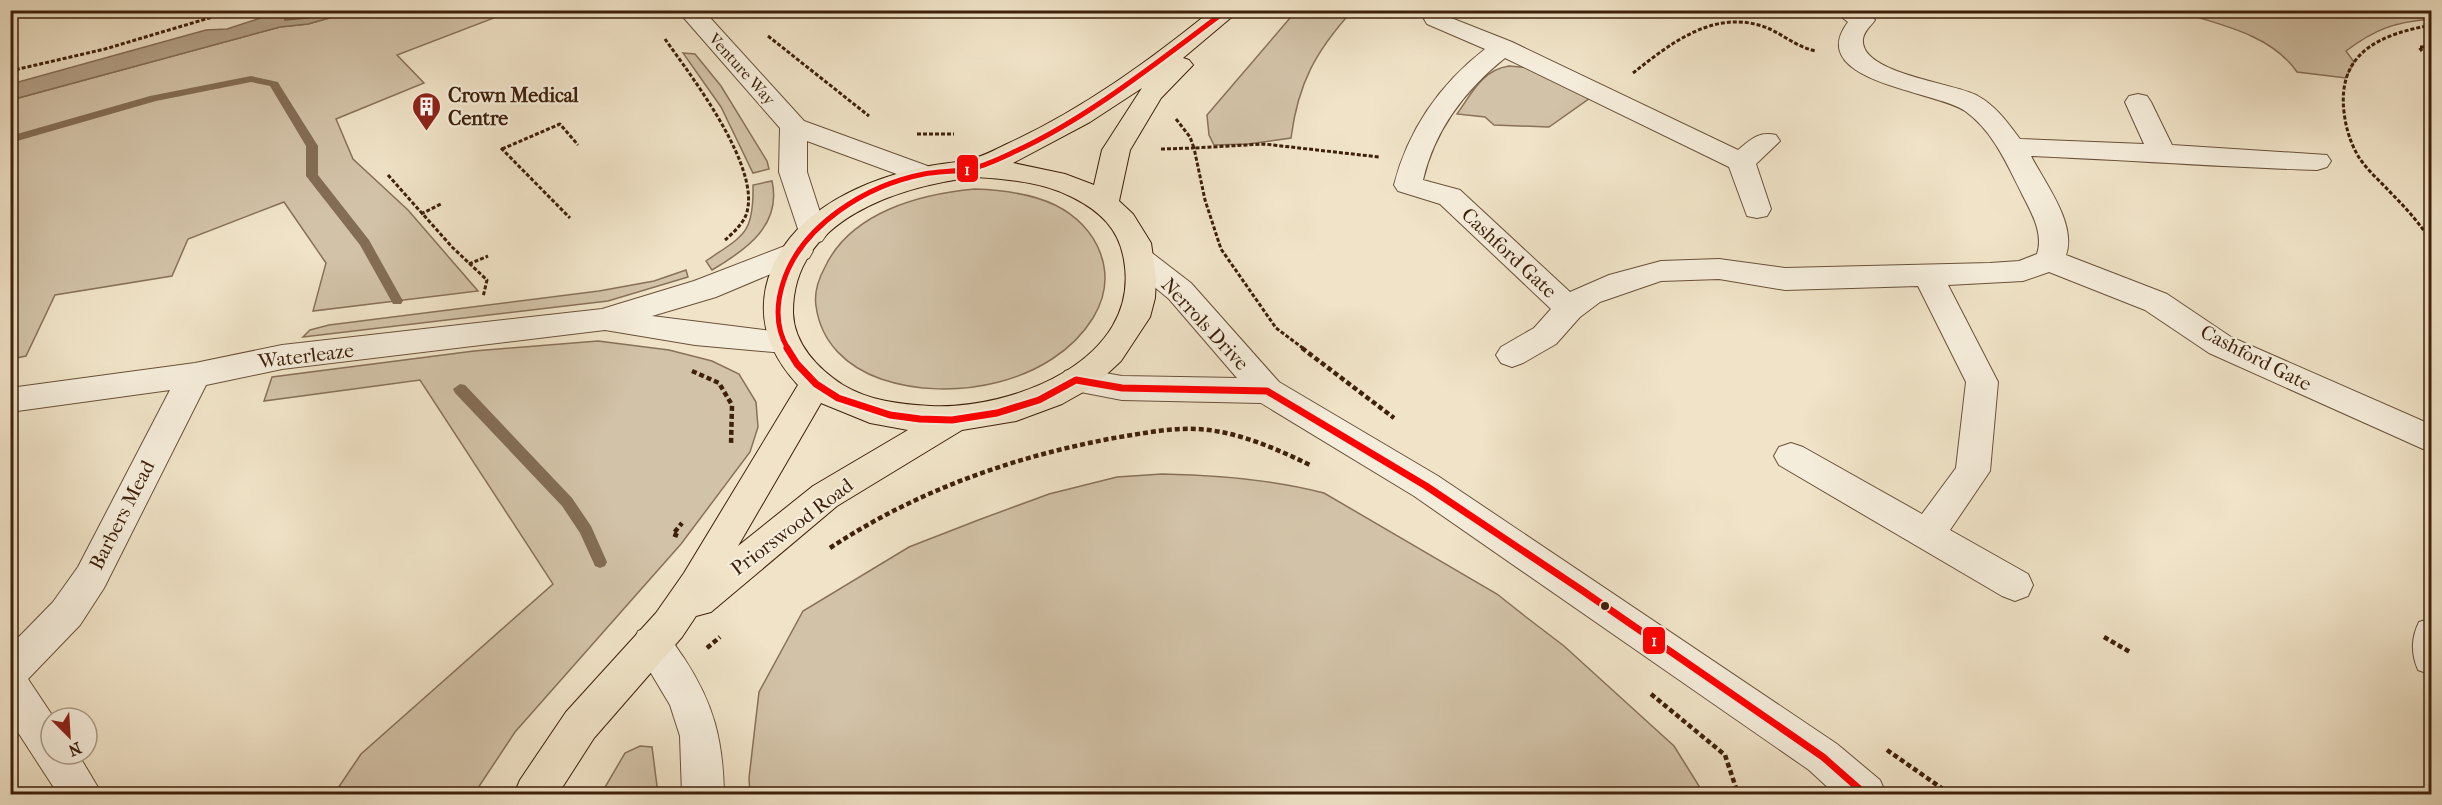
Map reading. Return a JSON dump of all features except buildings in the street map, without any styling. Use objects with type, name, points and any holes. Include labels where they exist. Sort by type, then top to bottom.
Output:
[{"type":"main road","points":[[1104,203],[1116,150],[1151,94],[1223,14]]},
{"type":"main road","points":[[975,168],[1017,151],[1116,93],[1223,14]]},
{"type":"main road","points":[[975,168],[1012,169],[1047,176],[1078,187],[1104,203],[1121,220],[1134,239],[1141,260],[1142,291],[1131,322],[1109,353],[1076,380],[1029,403],[997,413],[952,420],[890,416],[846,401],[816,384],[797,364],[784,342],[778,319],[779,296],[786,273],[805,242],[834,214],[861,197],[923,174],[975,168]]},
{"type":"main road","name":"Priorswood Road","points":[[535,795],[580,725],[661,634],[718,552],[816,384]]},
{"type":"main road","name":"Priorswood Road","points":[[661,634],[825,496],[952,420]]},
{"type":"street","name":"Venture Way","points":[[689,10],[794,127],[923,174]]},
{"type":"street","points":[[1863,14],[1850,37],[1852,50],[1865,66],[1886,79],[1959,96],[1979,107],[1996,125],[2012,147],[2049,219],[2055,244],[2049,260]]},
{"type":"street","points":[[1436,19],[1503,47],[1741,162],[1757,209]]},
{"type":"street","name":"Cashford Gate","points":[[1503,47],[1475,67],[1430,123],[1412,160],[1408,185],[1450,197],[1502,243],[1569,309]]},
{"type":"street","points":[[2138,102],[2162,153]]},
{"type":"street","points":[[794,127],[793,172],[805,242]]},
{"type":"street","points":[[1741,162],[1766,141]]},
{"type":"street","points":[[2012,147],[2162,153],[2205,158],[2317,160]]},
{"type":"street","name":"Waterleaze","points":[[10,400],[195,375],[282,357],[602,320],[705,289],[805,242]]},
{"type":"street","name":"Nerrols Drive","points":[[1141,260],[1180,291],[1267,391],[1426,486],[1553,571],[1823,757],[1865,795]]},
{"type":"street","name":"Cashford Gate","points":[[1512,356],[1545,336],[1569,309],[1588,294],[1620,282],[1661,271],[1719,269],[1785,279],[2023,271],[2049,260],[2156,302],[2220,345],[2432,440]]},
{"type":"street","points":[[1927,274],[1982,382],[1973,471],[1927,535]]},
{"type":"street","name":"Waterleaze","points":[[602,320],[695,334],[784,342]]},
{"type":"street","name":"Barbers Mead","points":[[10,672],[72,607],[117,534],[171,414],[195,375]]},
{"type":"street","name":"Nerrols Drive","points":[[1076,380],[1122,388],[1267,391]]},
{"type":"street","points":[[1791,456],[2015,585]]},
{"type":"street","points":[[661,634],[688,698],[700,736],[703,795]]},
{"type":"street","points":[[2432,634],[2432,657]]},
{"type":"street","points":[[10,685],[39,730]]},
{"type":"street","points":[[63,766],[81,795]]},
{"type":"path","points":[[10,70],[105,49],[236,10]]},
{"type":"path","points":[[1605,97],[1662,51],[1706,24],[1724,20],[1762,26],[1803,49],[1855,54]]},
{"type":"path","points":[[2432,25],[2409,28],[2367,46],[2343,79],[2342,98],[2348,135],[2360,159],[2396,196],[2432,242]]},
{"type":"path","points":[[768,36],[879,124],[907,133],[939,136],[960,134]]},
{"type":"path","points":[[665,39],[702,91],[724,128],[747,182],[746,215],[728,239],[718,245]]},
{"type":"path","points":[[2422,51],[2419,47],[2432,47]]},
{"type":"path","points":[[570,218],[501,149],[560,124],[578,144]]},
{"type":"path","points":[[852,147],[879,124]]},
{"type":"path","points":[[1116,150],[1194,148],[1228,142],[1290,143],[1412,160]]},
{"type":"path","points":[[1194,148],[1204,200],[1221,249],[1276,328],[1402,424]]},
{"type":"path","points":[[388,175],[421,214],[487,280],[481,301]]},
{"type":"path","points":[[421,214],[441,204]]},
{"type":"path","points":[[469,264],[488,256]]},
{"type":"path","points":[[822,554],[847,535],[938,489],[1085,443],[1191,429],[1234,434],[1288,453],[1316,468]]},
{"type":"path","points":[[2104,637],[2130,652]]},
{"type":"path","points":[[1646,689],[1725,755],[1738,795]]},
{"type":"path","points":[[1882,746],[1950,795]]},
{"type":"shaded area","points":[[2431,10],[2431,19],[2386,28],[2366,37],[2346,51],[2354,62],[2346,78],[2297,72],[2273,48],[2258,39],[2226,26],[2176,11]]},
{"type":"shaded area","points":[[354,11],[512,11],[397,55],[424,83],[336,119],[353,159],[408,210],[478,291],[313,311],[326,263],[284,202],[188,239],[172,276],[55,295],[26,356],[11,359],[11,100],[280,27],[308,24]]},
{"type":"shaded area","points":[[1296,11],[1352,11],[1328,40],[1311,69],[1298,101],[1291,138],[1248,144],[1214,145],[1209,135],[1207,115]]},
{"type":"shaded area","points":[[683,53],[695,54],[721,86],[767,161],[769,169],[753,173],[721,107]]},
{"type":"shaded area","points":[[1509,66],[1531,68],[1590,98],[1549,127],[1494,125],[1485,117],[1457,114],[1485,77],[1500,68]]},
{"type":"shaded area","points":[[772,181],[774,197],[772,211],[766,223],[749,245],[712,270],[706,261],[730,245],[749,224],[753,185]]},
{"type":"shaded area","points":[[975,189],[1006,191],[1036,198],[1055,205],[1083,225],[1093,238],[1104,268],[1101,301],[1093,318],[1075,341],[1052,359],[1026,373],[998,382],[968,388],[938,389],[909,386],[881,379],[857,368],[830,342],[823,331],[816,306],[819,281],[837,248],[869,219],[889,209],[910,201]]},
{"type":"shaded area","points":[[686,270],[688,277],[608,301],[303,337],[310,330],[329,325],[599,291],[654,281]]},
{"type":"shaded area","points":[[598,341],[669,350],[712,361],[739,374],[756,402],[758,427],[750,452],[681,544],[515,732],[474,794],[334,794],[361,754],[553,584],[420,380],[264,401],[272,377],[474,351]]},
{"type":"shaded area","points":[[1162,474],[1244,479],[1284,484],[1324,493],[1497,594],[1564,646],[1674,746],[1704,794],[750,794],[749,778],[759,692],[803,611],[909,547],[981,519],[1049,494],[1117,477]]},
{"type":"shaded area","points":[[640,746],[652,747],[658,794],[601,794],[625,753]]},
{"type":"water","points":[[282,11],[354,11],[308,24],[280,27],[11,100],[11,84],[206,30],[227,29]]},
{"type":"waterway","points":[[10,140],[154,98],[251,79],[274,84],[312,146],[312,176],[365,243],[397,301]]},
{"type":"waterway","points":[[460,389],[567,502],[586,530],[600,562]]},
{"type":"transit line","name":"1","points":[[1227,10],[1116,93],[1017,151],[975,168],[923,174],[891,184],[861,197],[834,214],[798,251],[786,273],[779,296],[778,319],[784,342],[797,364],[816,384],[838,398],[890,415],[920,419],[952,420],[997,413],[1039,400],[1076,380],[1122,388],[1267,391],[1426,486],[1583,591],[1823,757],[1865,794]]},
{"type":"place","name":"Crown Medical Centre","points":[[427,132]]}]
